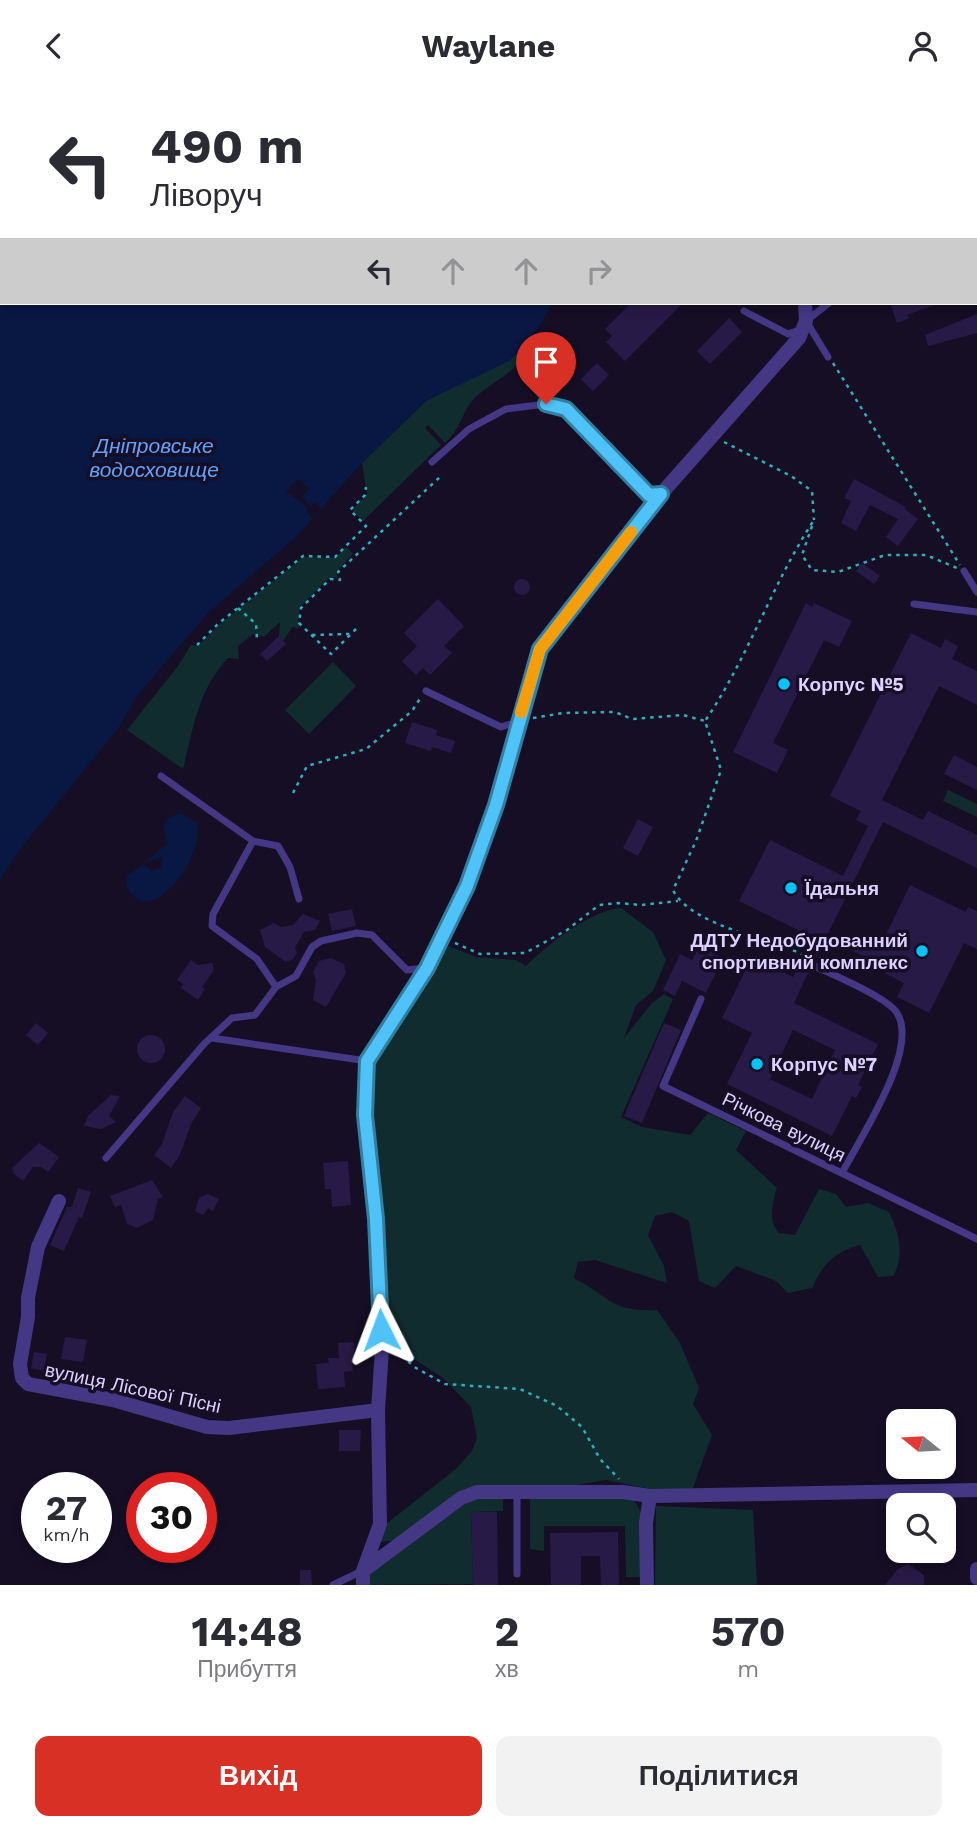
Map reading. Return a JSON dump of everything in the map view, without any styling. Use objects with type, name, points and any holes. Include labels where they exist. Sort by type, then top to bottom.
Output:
[{"type":"street","points":[[363,1578],[380,1524],[377,1410],[382,1349],[376,1219],[365,1115],[367,1061],[427,968],[467,886],[496,805],[517,722],[540,649],[661,494],[799,338],[804,325],[805,305]]},
{"type":"street","name":"вулиця Лісової Пісні","points":[[59,1202],[38,1247],[28,1298],[29,1317],[20,1364],[22,1378],[27,1384],[113,1400],[207,1427],[229,1428],[377,1410]]},
{"type":"street","points":[[363,1578],[461,1498],[477,1492],[623,1492],[650,1496],[977,1490]]},
{"type":"street","points":[[647,1585],[646,1523],[650,1496]]},
{"type":"street","points":[[977,1569],[977,1578]]},
{"type":"lane","points":[[744,311],[788,334],[804,325],[827,305]]},
{"type":"lane","points":[[804,325],[828,356]]},
{"type":"lane","points":[[432,462],[469,429],[506,409],[546,404],[566,409],[649,495],[661,494]]},
{"type":"lane","points":[[964,571],[977,592]]},
{"type":"lane","points":[[914,604],[977,612]]},
{"type":"lane","points":[[426,691],[501,727],[517,722]]},
{"type":"lane","points":[[161,776],[253,841],[278,846],[290,867],[299,899]]},
{"type":"lane","points":[[253,841],[213,914],[212,926],[257,959],[276,987]]},
{"type":"lane","points":[[106,1158],[212,1038],[232,1018],[255,1015],[276,987],[296,976],[312,947],[320,941],[357,933],[372,935],[407,970],[427,968]]},
{"type":"lane","points":[[813,965],[864,989],[897,1012],[904,1034],[900,1059],[842,1173]]},
{"type":"lane","name":"Річкова вулиця","points":[[701,999],[663,1086],[977,1239]]},
{"type":"lane","points":[[212,1038],[367,1061]]},
{"type":"lane","points":[[517,1492],[517,1574]]},
{"type":"lane","points":[[333,1585],[363,1578]]},
{"type":"path","points":[[828,356],[964,571]]},
{"type":"path","points":[[710,437],[741,449],[813,491],[814,520],[802,555],[812,570],[838,572],[884,555],[926,555],[964,571]]},
{"type":"path","points":[[356,629],[331,654],[299,622],[301,608],[330,579],[340,580],[338,572],[441,476]]},
{"type":"path","points":[[197,645],[303,556],[335,557],[366,526],[350,510],[365,495],[366,487]]},
{"type":"path","points":[[705,721],[726,690],[779,580],[814,520]]},
{"type":"path","points":[[238,608],[256,624],[257,639]]},
{"type":"path","points":[[312,635],[350,635]]},
{"type":"path","points":[[293,793],[307,766],[366,749],[412,711],[426,691]]},
{"type":"path","points":[[517,722],[563,713],[615,712],[632,719],[683,715],[705,721]]},
{"type":"path","points":[[705,721],[721,770],[696,841],[673,890],[678,901],[721,925],[804,955]]},
{"type":"path","points":[[443,939],[480,954],[525,953],[567,930],[599,905],[653,905],[678,901]]},
{"type":"path","points":[[391,1342],[395,1352],[445,1384],[520,1389],[557,1406],[582,1427],[600,1459],[625,1485]]},
{"type":"green space","points":[[527,339],[526,350],[521,359],[506,375],[471,402],[454,433],[445,443],[428,425],[425,428],[441,445],[363,521],[352,510],[367,494],[362,463],[426,401],[519,352]]},
{"type":"green space","points":[[346,547],[353,554],[336,572],[338,578],[330,577],[300,607],[298,622],[301,625],[297,629],[293,626],[283,641],[279,636],[280,622],[264,637],[253,634],[238,646],[239,659],[228,658],[218,670],[198,711],[183,769],[127,730],[178,666],[191,645],[198,646],[220,624],[303,557],[335,558]]},
{"type":"green space","points":[[333,662],[356,686],[309,734],[285,710]]},
{"type":"green space","points":[[948,790],[977,804],[977,817],[943,801]]},
{"type":"green space","points":[[621,908],[653,932],[666,960],[653,991],[636,1005],[624,1038],[652,1003],[664,994],[673,999],[621,1117],[642,1127],[690,1135],[708,1113],[746,1131],[736,1150],[777,1188],[772,1217],[779,1233],[795,1235],[819,1189],[836,1194],[846,1207],[868,1203],[889,1212],[893,1220],[900,1252],[897,1268],[893,1276],[878,1277],[860,1245],[843,1251],[830,1260],[812,1288],[788,1293],[776,1281],[736,1266],[715,1288],[699,1281],[689,1221],[672,1212],[655,1216],[648,1235],[664,1266],[667,1283],[595,1260],[578,1262],[574,1278],[620,1306],[657,1310],[680,1343],[699,1388],[693,1404],[712,1435],[693,1488],[660,1491],[606,1480],[560,1488],[476,1488],[398,1540],[381,1542],[386,1524],[456,1469],[472,1451],[477,1438],[471,1407],[442,1377],[398,1349],[387,1311],[371,1117],[375,1064],[448,946],[477,957],[516,960],[526,966],[584,921]]},
{"type":"green space","points":[[623,1495],[634,1500],[642,1514],[645,1577],[626,1577],[625,1526],[544,1526],[544,1551],[530,1549],[530,1497]]},
{"type":"green space","points":[[469,1498],[503,1498],[503,1511],[471,1512],[473,1584],[367,1585],[370,1570]]},
{"type":"green space","points":[[656,1506],[753,1510],[757,1585],[655,1585]]},
{"type":"water","name":"Дніпровське водосховище","points":[[0,305],[551,305],[534,334],[509,361],[426,401],[362,463],[298,535],[208,613],[137,696],[120,726],[18,852],[0,880]]},
{"type":"water","points":[[181,813],[197,823],[198,837],[185,869],[162,895],[149,901],[137,899],[127,887],[127,876],[143,864],[151,871],[161,868],[163,857],[145,862],[167,844],[163,827],[167,818]]},
{"type":"pier","points":[[298,479],[309,489],[302,497],[311,506],[315,502],[321,508],[312,518],[306,511],[308,508],[286,491]]},
{"type":"building","points":[[629,305],[681,305],[625,361],[606,342],[612,336],[605,329]]},
{"type":"building","points":[[934,305],[907,315],[909,318],[897,323],[891,306]]},
{"type":"building","points":[[977,314],[977,333],[928,346],[925,335]]},
{"type":"building","points":[[729,318],[742,332],[710,364],[697,351]]},
{"type":"building","points":[[597,363],[609,375],[593,391],[581,379]]},
{"type":"building","points":[[854,479],[906,507],[905,509],[918,519],[898,546],[886,537],[898,519],[870,505],[856,531],[841,523],[851,501],[844,498]]},
{"type":"building","points":[[862,563],[880,576],[874,584],[856,571]]},
{"type":"building","points":[[522,579],[528,581],[528,593],[522,595],[516,593],[514,587],[516,581]]},
{"type":"building","points":[[438,599],[464,626],[444,646],[452,653],[430,675],[423,668],[416,675],[402,661],[417,646],[404,633]]},
{"type":"building","points":[[806,603],[812,607],[814,603],[852,621],[839,647],[824,640],[773,743],[788,750],[777,773],[733,752]]},
{"type":"building","points":[[911,633],[941,648],[945,639],[958,646],[952,659],[977,671],[977,705],[939,686],[882,800],[923,820],[928,811],[977,835],[977,868],[883,822],[815,960],[807,962],[809,971],[794,1003],[878,1044],[858,1085],[862,1087],[856,1098],[852,1096],[832,1136],[727,1084],[752,1033],[722,1018],[752,957],[793,977],[808,947],[794,940],[798,930],[739,901],[770,840],[843,876],[868,826],[856,820],[861,811],[830,796]],"holes":[[[793,1030],[835,1050],[812,1099],[770,1079]]]},
{"type":"building","points":[[279,636],[286,644],[267,661],[260,654]]},
{"type":"building","points":[[412,722],[437,730],[436,735],[455,741],[451,753],[432,747],[431,751],[405,743]]},
{"type":"building","points":[[954,755],[977,767],[977,790],[944,774]]},
{"type":"building","points":[[638,819],[653,827],[638,856],[623,848]]},
{"type":"building","name":"ДДТУ Недобудованний спортивний комплекс","points":[[910,885],[966,912],[968,907],[977,911],[977,949],[964,943],[929,1013],[897,997],[904,983],[875,968],[877,963],[847,948],[852,938],[878,951]]},
{"type":"building","points":[[352,909],[356,926],[332,931],[328,914]]},
{"type":"building","points":[[303,914],[320,921],[315,930],[304,932],[295,947],[297,953],[293,959],[286,962],[265,947],[260,930],[274,923],[281,927],[293,925]]},
{"type":"building","points":[[699,946],[723,958],[706,993],[682,981],[675,996],[663,990],[680,954],[692,960]]},
{"type":"building","points":[[330,958],[344,964],[346,973],[326,1007],[313,1000],[316,980],[313,972],[319,961]]},
{"type":"building","points":[[191,960],[198,965],[212,963],[214,970],[202,987],[205,989],[198,1000],[181,988],[183,984],[177,980]]},
{"type":"building","points":[[36,1023],[48,1033],[38,1045],[26,1035]]},
{"type":"building","points":[[664,1023],[681,1030],[642,1123],[624,1116]]},
{"type":"building","points":[[151,1035],[161,1039],[165,1049],[161,1059],[151,1063],[141,1059],[137,1049],[141,1039]]},
{"type":"building","points":[[111,1095],[120,1096],[109,1116],[116,1122],[101,1129],[84,1126],[88,1116]]},
{"type":"building","points":[[185,1096],[201,1108],[191,1124],[180,1155],[171,1168],[154,1155],[162,1144],[173,1112]]},
{"type":"building","points":[[39,1143],[59,1157],[48,1172],[41,1167],[33,1167],[23,1181],[14,1174],[12,1168]]},
{"type":"building","points":[[348,1161],[351,1205],[332,1207],[331,1189],[325,1189],[323,1163]]},
{"type":"building","points":[[152,1180],[163,1197],[158,1199],[153,1220],[137,1228],[127,1224],[121,1205],[115,1207],[110,1196]]},
{"type":"building","points":[[78,1188],[91,1192],[82,1218],[79,1217],[64,1251],[50,1245],[67,1207],[72,1207]]},
{"type":"building","points":[[207,1194],[219,1199],[213,1211],[208,1208],[203,1215],[195,1211],[199,1198]]},
{"type":"building","points":[[65,1337],[87,1340],[83,1362],[61,1359]]},
{"type":"building","points":[[354,1342],[355,1362],[352,1362],[353,1371],[344,1372],[345,1387],[318,1389],[316,1364],[329,1363],[328,1358],[339,1358],[338,1343]]},
{"type":"building","points":[[34,1352],[47,1354],[44,1371],[31,1368]]},
{"type":"building","points":[[339,1430],[361,1430],[360,1451],[339,1451]]},
{"type":"building","points":[[471,1512],[497,1512],[498,1585],[473,1585]]},
{"type":"building","points":[[618,1532],[619,1585],[601,1585],[600,1556],[581,1556],[581,1585],[551,1585],[550,1533]]},
{"type":"building","points":[[908,1564],[924,1575],[924,1585],[885,1585],[898,1569]]},
{"type":"building","points":[[300,1570],[311,1570],[312,1585],[300,1585]]},
{"type":"slow traffic","points":[[521,712],[540,649],[631,532]]},
{"type":"place","name":"Корпус №5","points":[[784,684]]},
{"type":"place","name":"Їдальня","points":[[791,888]]},
{"type":"place","name":"ДДТУ Недобудованний спортивний комплекс","points":[[922,951]]},
{"type":"place","name":"Корпус №7","points":[[757,1064]]},
{"type":"route","points":[[381,1330],[376,1219],[365,1115],[369,1055],[377,1047],[427,968],[449,928],[467,886],[496,805],[517,722],[540,649],[661,494],[649,495],[566,409],[546,404]]}]
